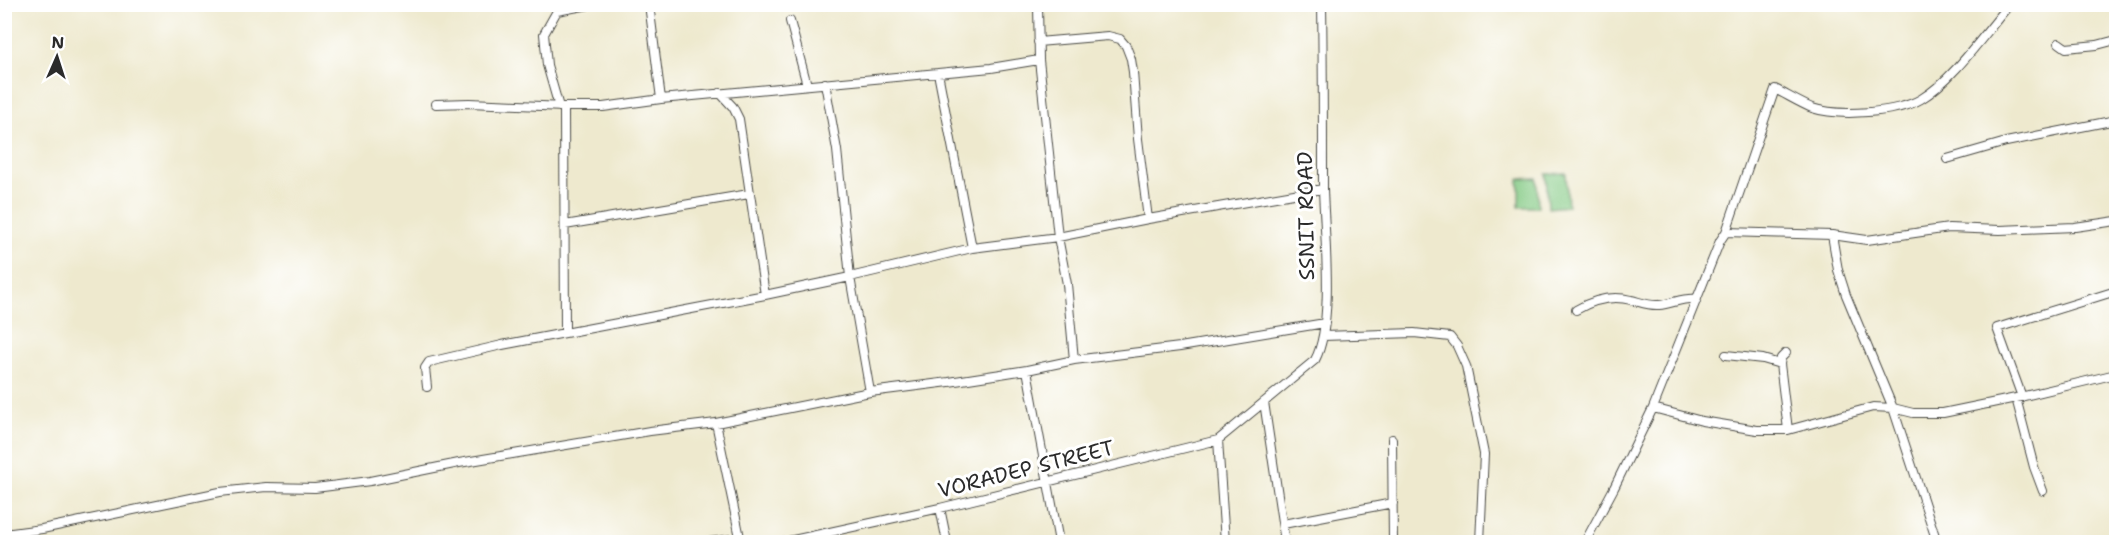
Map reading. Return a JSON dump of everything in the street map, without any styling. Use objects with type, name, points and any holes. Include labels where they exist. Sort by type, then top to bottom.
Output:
[{"type":"street","points":[[565,333],[562,107],[547,65],[544,34],[556,8],[594,4]]},
{"type":"street","points":[[649,4],[661,99]]},
{"type":"street","points":[[1038,4],[1039,60],[1059,237],[1067,284],[1074,360]]},
{"type":"street","name":"SSNIT ROAD","points":[[1264,402],[1315,360],[1321,349],[1325,323],[1322,4]]},
{"type":"street","points":[[1585,543],[1653,408],[1720,241],[1726,232],[1775,88],[1812,108],[1845,113],[1860,114],[1918,100],[1953,71],[2010,4]]},
{"type":"street","points":[[790,21],[807,85]]},
{"type":"street","points":[[1038,42],[1108,36],[1120,39],[1126,46],[1133,72],[1138,139],[1148,219]]},
{"type":"street","points":[[2059,43],[2066,48],[2097,45],[2116,40]]},
{"type":"street","points":[[436,104],[603,107],[720,93],[991,68],[1039,60]]},
{"type":"street","points":[[938,73],[972,248]]},
{"type":"street","points":[[825,83],[837,150],[850,277],[870,392]]},
{"type":"street","points":[[720,93],[733,107],[739,119],[765,295]]},
{"type":"street","points":[[1947,159],[2006,142],[2116,120]]},
{"type":"street","points":[[427,387],[425,368],[429,362],[502,345],[765,295],[972,248],[1059,237],[1323,189]]},
{"type":"street","points":[[565,225],[750,194]]},
{"type":"street","points":[[1726,232],[1832,235],[1867,240],[1948,228],[2000,230],[2075,226],[2116,221]]},
{"type":"street","points":[[1832,235],[1838,270],[1846,295],[1893,408],[1937,543]]},
{"type":"street","points":[[2043,491],[2034,467],[2019,398],[1997,328],[2116,291]]},
{"type":"street","points":[[1576,310],[1597,300],[1609,298],[1628,299],[1656,306],[1690,298],[1697,299]]},
{"type":"street","points":[[4,534],[42,529],[220,492],[266,487],[315,488],[370,481],[650,430],[716,423],[870,392],[1027,370],[1074,360],[1180,347],[1325,323]]},
{"type":"street","points":[[1323,336],[1414,333],[1450,337],[1457,346],[1466,366],[1484,454],[1480,543]]},
{"type":"street","points":[[1786,353],[1781,358],[1780,364],[1788,430]]},
{"type":"street","points":[[1726,356],[1763,359],[1780,364]]},
{"type":"street","points":[[1027,370],[1059,543]]},
{"type":"street","points":[[1653,408],[1702,421],[1757,430],[1788,430],[1873,407],[1893,408],[1913,413],[1943,412],[2019,398],[2116,374]]},
{"type":"street","points":[[1264,402],[1285,543]]},
{"type":"street","name":"VORADEP STREET","points":[[784,543],[1047,483],[1218,440],[1264,402]]},
{"type":"street","points":[[709,543],[740,540],[716,423]]},
{"type":"street","points":[[1392,439],[1393,543]]},
{"type":"street","points":[[1218,440],[1225,543]]},
{"type":"street","points":[[1283,524],[1393,503]]},
{"type":"street","points":[[940,508],[947,543]]},
{"type":"green space","points":[[1566,173],[1568,206],[1548,208],[1546,174]]},
{"type":"green space","points":[[1537,178],[1538,207],[1519,207],[1519,179]]}]
